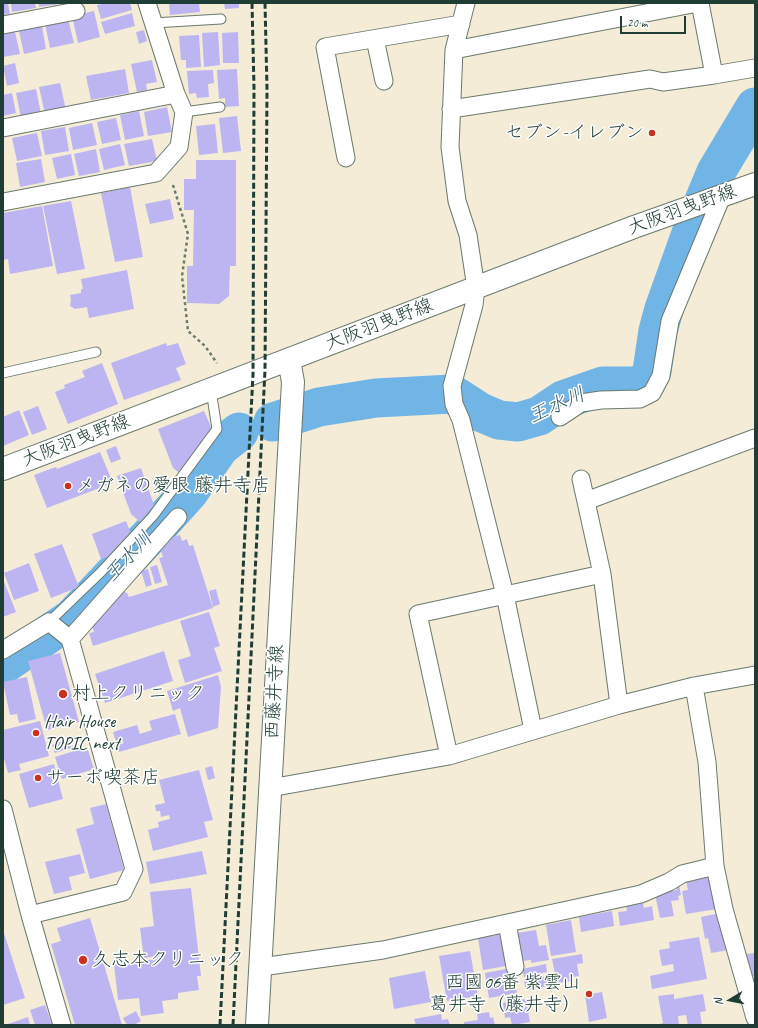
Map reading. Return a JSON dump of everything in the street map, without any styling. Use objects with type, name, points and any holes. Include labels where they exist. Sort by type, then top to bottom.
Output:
[{"type":"main road","name":"大阪羽曳野線","points":[[3,469],[627,230],[755,184]]},
{"type":"main road","name":"西藤井寺線","points":[[257,1025],[293,382],[289,360]]},
{"type":"street","points":[[3,202],[156,173],[179,147],[184,112],[176,94],[147,3]]},
{"type":"street","points":[[466,3],[454,50],[450,147],[458,202],[468,235],[476,288],[474,305],[452,386],[454,404],[461,420],[505,595],[533,730]]},
{"type":"street","points":[[454,50],[699,3],[714,75]]},
{"type":"street","points":[[3,25],[76,11]]},
{"type":"street","points":[[346,158],[325,47],[461,24]]},
{"type":"street","points":[[375,39],[384,81]]},
{"type":"street","points":[[452,109],[650,79],[663,82],[755,68]]},
{"type":"street","points":[[3,128],[176,94]]},
{"type":"street","points":[[560,417],[581,403],[601,400],[640,399],[652,393],[661,376],[670,321],[715,199]]},
{"type":"street","points":[[586,501],[755,438]]},
{"type":"street","points":[[581,479],[602,574],[619,704]]},
{"type":"street","points":[[70,639],[178,517]]},
{"type":"street","points":[[449,756],[418,614],[602,574]]},
{"type":"street","points":[[3,650],[49,622],[70,639],[134,869],[123,892],[30,915]]},
{"type":"street","points":[[270,788],[449,756],[619,704],[694,686],[755,675]]},
{"type":"street","points":[[694,686],[707,762],[715,866],[724,910],[755,1018]]},
{"type":"street","points":[[3,809],[30,915],[62,1025]]},
{"type":"street","points":[[261,967],[384,950],[641,894],[669,882],[682,874],[715,866]]},
{"type":"street","points":[[507,923],[515,967]]},
{"type":"lane","points":[[153,23],[221,19]]},
{"type":"lane","points":[[184,112],[220,107]]},
{"type":"lane","points":[[3,373],[96,352]]},
{"type":"lane","points":[[49,622],[101,572],[153,516],[217,429],[218,386]]},
{"type":"path","points":[[171,157],[173,185],[188,234],[182,276],[188,330],[205,346],[217,364],[218,386]]},
{"type":"building","points":[[3,3],[8,3],[10,14],[3,15]]},
{"type":"building","points":[[11,3],[35,3],[36,8],[12,12]]},
{"type":"building","points":[[39,3],[58,3],[59,4],[39,7]]},
{"type":"building","points":[[107,3],[130,3],[132,10],[101,19],[97,5]]},
{"type":"building","points":[[169,3],[199,3],[200,12],[170,15]]},
{"type":"building","points":[[224,3],[239,3],[239,8],[225,9]]},
{"type":"building","points":[[94,11],[100,37],[78,43],[72,16]]},
{"type":"building","points":[[132,13],[135,26],[105,34],[101,22]]},
{"type":"building","points":[[68,19],[74,43],[50,48],[45,24]]},
{"type":"building","points":[[42,26],[46,49],[24,54],[19,31]]},
{"type":"building","points":[[144,30],[147,41],[139,44],[136,32]]},
{"type":"building","points":[[15,32],[20,54],[3,57],[3,34]]},
{"type":"building","points":[[218,32],[220,65],[204,67],[202,33]]},
{"type":"building","points":[[238,32],[239,63],[223,63],[222,33]]},
{"type":"building","points":[[199,35],[201,67],[186,68],[186,60],[181,60],[179,36]]},
{"type":"building","points":[[152,60],[157,82],[146,84],[147,90],[137,92],[131,64]]},
{"type":"building","points":[[15,63],[19,83],[7,86],[3,66]]},
{"type":"building","points":[[125,69],[129,93],[91,100],[86,76]]},
{"type":"building","points":[[237,69],[239,106],[225,107],[225,98],[219,99],[217,70]]},
{"type":"building","points":[[213,70],[214,83],[208,84],[209,97],[197,98],[196,93],[189,94],[187,71]]},
{"type":"building","points":[[60,83],[66,110],[45,114],[39,87]]},
{"type":"building","points":[[36,89],[41,114],[21,118],[16,93]]},
{"type":"building","points":[[12,93],[16,113],[3,116],[3,95]]},
{"type":"building","points":[[167,107],[172,132],[148,136],[144,112]]},
{"type":"building","points":[[139,111],[144,136],[125,140],[120,115]]},
{"type":"building","points":[[237,116],[241,151],[223,153],[219,118]]},
{"type":"building","points":[[116,118],[121,140],[102,144],[97,122]]},
{"type":"building","points":[[92,123],[97,145],[73,150],[69,128]]},
{"type":"building","points":[[215,124],[218,153],[199,155],[196,126]]},
{"type":"building","points":[[65,127],[69,151],[45,155],[41,131]]},
{"type":"building","points":[[37,133],[42,156],[17,161],[12,138]]},
{"type":"building","points":[[152,139],[157,161],[129,166],[124,144]]},
{"type":"building","points":[[120,144],[125,165],[104,170],[99,149]]},
{"type":"building","points":[[96,149],[100,172],[79,176],[74,154]]},
{"type":"building","points":[[71,154],[75,175],[57,179],[52,158]]},
{"type":"building","points":[[41,159],[45,182],[20,187],[16,163]]},
{"type":"building","points":[[196,160],[236,160],[236,266],[230,266],[229,296],[219,304],[187,303],[187,266],[193,266],[194,210],[184,210],[184,179],[196,179]]},
{"type":"building","points":[[130,187],[143,257],[115,262],[101,193]]},
{"type":"building","points":[[170,199],[174,219],[150,224],[145,204]]},
{"type":"building","points":[[71,201],[85,269],[57,274],[43,206]]},
{"type":"building","points":[[42,206],[53,266],[10,274],[8,259],[3,260],[3,213]]},
{"type":"building","points":[[127,270],[134,309],[89,318],[87,307],[75,309],[70,306],[70,295],[81,293],[81,289],[83,289],[81,279]]},
{"type":"building","points":[[166,343],[167,346],[178,343],[186,364],[176,368],[181,380],[124,400],[111,363]]},
{"type":"building","points":[[102,363],[118,404],[68,424],[55,392],[65,388],[64,385],[85,377],[82,371]]},
{"type":"building","points":[[38,406],[47,429],[32,435],[23,412]]},
{"type":"building","points":[[19,410],[29,435],[3,446],[3,417]]},
{"type":"building","points":[[204,411],[212,429],[181,474],[173,468],[158,429]]},
{"type":"building","points":[[116,446],[121,459],[111,463],[106,450]]},
{"type":"building","points":[[100,452],[113,483],[47,508],[34,475],[56,467],[57,469]]},
{"type":"building","points":[[141,468],[154,505],[140,522],[131,514],[117,476]]},
{"type":"building","points":[[126,521],[131,534],[111,556],[101,559],[92,534]]},
{"type":"building","points":[[180,535],[182,541],[187,539],[189,546],[193,545],[213,608],[93,646],[89,633],[94,632],[92,626],[111,607],[110,601],[120,590],[127,593],[129,597],[168,585],[159,558],[163,557],[158,542]]},
{"type":"building","points":[[62,544],[79,587],[51,598],[34,554]]},
{"type":"building","points":[[29,563],[39,591],[14,600],[4,573]]},
{"type":"building","points":[[157,565],[162,582],[155,584],[150,567]]},
{"type":"building","points":[[148,569],[152,585],[146,587],[141,571]]},
{"type":"building","points":[[3,579],[16,612],[3,617]]},
{"type":"building","points":[[216,589],[220,604],[213,607],[209,591]]},
{"type":"building","points":[[209,612],[220,646],[214,648],[222,671],[185,683],[178,660],[191,656],[180,621]]},
{"type":"building","points":[[164,651],[173,681],[105,703],[95,674]]},
{"type":"building","points":[[60,653],[79,722],[47,730],[28,661]]},
{"type":"building","points":[[218,675],[221,687],[218,728],[188,737],[180,708],[173,711],[167,691]]},
{"type":"building","points":[[27,677],[36,719],[19,723],[17,714],[10,715],[3,682]]},
{"type":"building","points":[[175,714],[181,734],[119,752],[113,732],[137,725],[140,734],[152,730],[149,721]]},
{"type":"building","points":[[40,721],[49,756],[19,764],[21,770],[8,773],[3,755],[3,730]]},
{"type":"building","points":[[68,739],[71,748],[55,753],[52,745]]},
{"type":"building","points":[[87,747],[94,769],[62,779],[55,757]]},
{"type":"building","points":[[54,764],[63,799],[29,808],[19,774]]},
{"type":"building","points":[[212,766],[215,778],[208,780],[205,768]]},
{"type":"building","points":[[199,770],[213,820],[204,822],[208,837],[153,851],[148,830],[159,827],[158,822],[170,819],[169,815],[161,817],[160,811],[156,811],[155,805],[165,803],[159,780]]},
{"type":"building","points":[[106,804],[124,870],[90,879],[76,829],[94,824],[90,808]]},
{"type":"building","points":[[202,851],[207,874],[150,884],[146,862]]},
{"type":"building","points":[[80,854],[85,873],[69,877],[72,890],[54,894],[45,862]]},
{"type":"building","points":[[711,877],[717,909],[686,914],[682,891],[688,890],[686,881]]},
{"type":"building","points":[[679,885],[681,895],[678,896],[679,900],[671,901],[674,916],[660,918],[655,894],[677,890],[676,886]]},
{"type":"building","points":[[191,888],[201,976],[197,976],[199,990],[178,993],[178,999],[162,1001],[164,1013],[141,1016],[139,998],[118,1000],[114,964],[157,959],[157,956],[144,958],[140,928],[154,926],[150,892]]},
{"type":"building","points":[[643,903],[644,908],[652,906],[654,920],[620,926],[618,912],[627,911],[626,906]]},
{"type":"building","points":[[612,911],[614,926],[581,932],[579,917]]},
{"type":"building","points":[[720,913],[729,950],[711,953],[708,938],[705,939],[701,917]]},
{"type":"building","points":[[90,918],[122,1025],[75,1025],[51,944],[61,941],[57,928]]},
{"type":"building","points":[[571,920],[576,952],[551,956],[546,925]]},
{"type":"building","points":[[3,930],[25,998],[3,1005]]},
{"type":"building","points":[[536,930],[539,946],[546,945],[549,960],[531,963],[531,960],[522,961],[517,933]]},
{"type":"building","points":[[503,934],[507,955],[504,955],[506,966],[483,970],[478,938]]},
{"type":"building","points":[[699,937],[707,979],[652,989],[650,976],[674,971],[673,964],[662,966],[659,950],[670,948],[669,942]]},
{"type":"building","points":[[470,951],[478,996],[447,1001],[439,956]]},
{"type":"building","points":[[755,953],[755,976],[750,977],[746,954]]},
{"type":"building","points":[[582,954],[583,963],[577,964],[579,976],[572,977],[572,981],[557,983],[552,959]]},
{"type":"building","points":[[546,964],[547,972],[524,977],[522,969]]},
{"type":"building","points":[[506,969],[507,971],[513,970],[517,993],[489,998],[485,973]]},
{"type":"building","points":[[425,971],[431,1002],[394,1009],[389,978]]},
{"type":"building","points":[[549,976],[550,986],[526,990],[524,981]]},
{"type":"building","points":[[602,992],[607,1018],[589,1022],[585,995]]},
{"type":"building","points":[[674,994],[674,999],[703,994],[706,1011],[700,1012],[702,1025],[688,1025],[686,1015],[678,1016],[679,1025],[657,1025],[663,1023],[658,996]]},
{"type":"building","points":[[526,999],[530,1022],[512,1025],[510,1017],[505,1018],[503,1003]]},
{"type":"building","points":[[45,1005],[52,1025],[35,1025],[30,1010]]},
{"type":"building","points":[[136,1011],[141,1021],[134,1025],[127,1025],[123,1018]]},
{"type":"building","points":[[489,1012],[490,1018],[493,1017],[495,1025],[464,1025],[464,1022],[478,1020],[477,1014]]},
{"type":"building","points":[[441,1014],[442,1020],[448,1019],[450,1025],[416,1025],[414,1019]]},
{"type":"building","points":[[28,1017],[30,1025],[5,1025]]},
{"type":"waterway","name":"王水川","points":[[273,422],[319,407],[376,398],[452,394],[480,412],[499,420],[518,422],[539,416],[563,400],[603,386],[635,386],[646,383],[652,371],[658,331],[664,309],[694,225],[716,172],[755,107]]},
{"type":"waterway","name":"王水川","points":[[3,665],[72,618],[189,492],[220,447],[239,432]]},
{"type":"railway","points":[[220,1025],[253,374],[254,88],[252,3]]},
{"type":"railway","points":[[233,1025],[265,370],[267,89],[265,3]]},
{"type":"place","name":"セブン-イレブン","points":[[652,133]]},
{"type":"place","name":"メガネの愛眼 藤井寺店","points":[[68,486]]},
{"type":"place","name":"村上クリニック","points":[[63,694]]},
{"type":"place","name":"Hair House TOPIC next","points":[[36,733]]},
{"type":"place","name":"サーボ喫茶店","points":[[38,778]]},
{"type":"place","name":"久志本クリニック","points":[[83,960]]},
{"type":"place","name":"西國06番 紫雲山 葛井寺（藤井寺）","points":[[589,994]]}]
